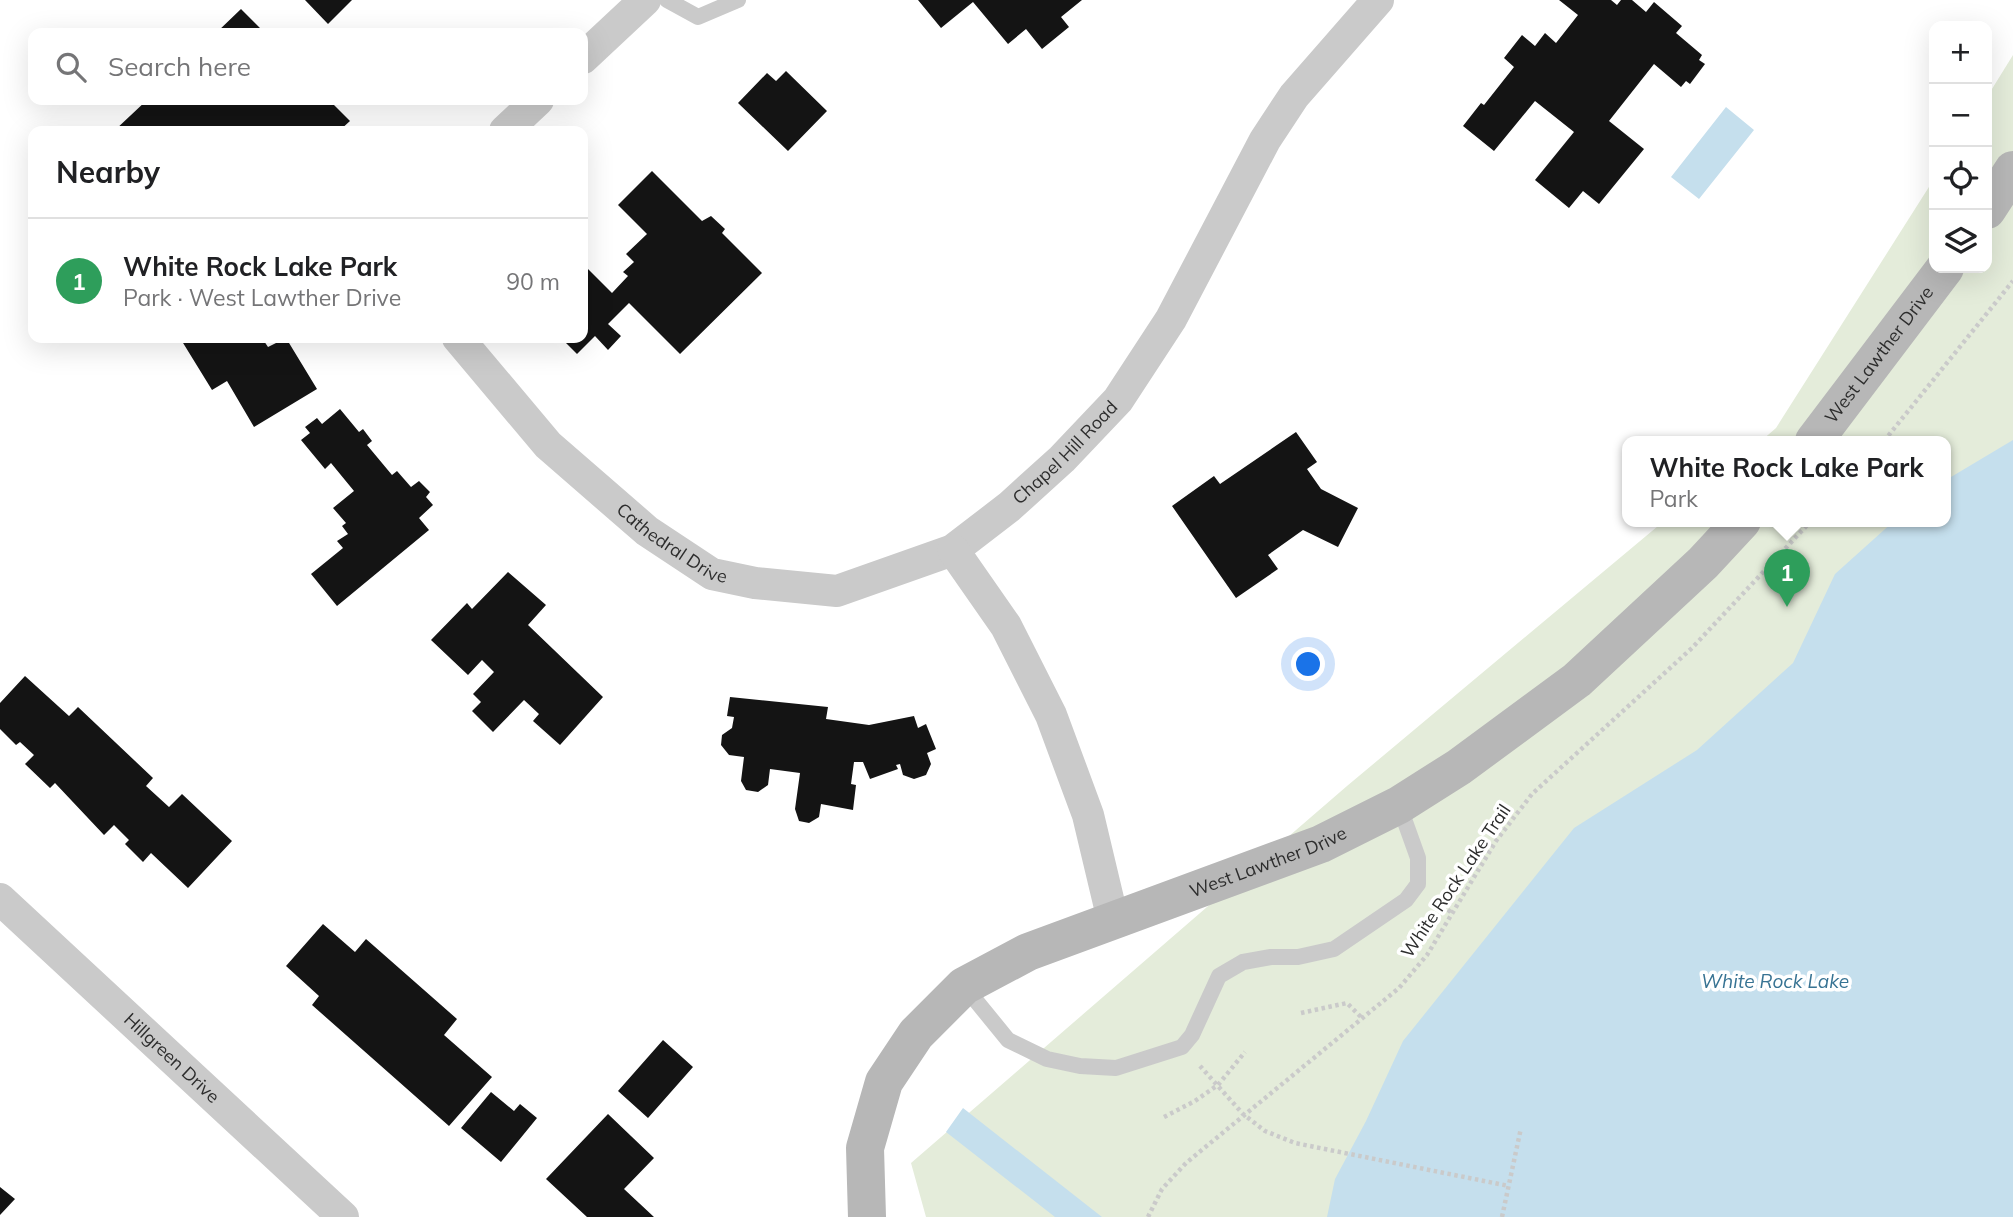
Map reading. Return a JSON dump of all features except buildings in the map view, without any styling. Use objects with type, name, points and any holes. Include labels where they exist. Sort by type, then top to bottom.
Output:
[{"type":"street","points":[[588,53],[645,0]]},
{"type":"street","name":"Chapel Hill Road","points":[[953,550],[1009,508],[1062,459],[1118,400],[1171,319],[1265,140],[1294,96],[1378,0]]},
{"type":"street","points":[[510,126],[533,105]]},
{"type":"street","points":[[1992,202],[2013,170]]},
{"type":"street","name":"West Lawther Drive","points":[[1818,436],[1941,273]]},
{"type":"street","name":"Cathedral Drive","points":[[462,343],[548,445],[647,531],[712,574],[755,583],[837,591],[953,550]]},
{"type":"street","name":"West Lawther Drive","points":[[867,1217],[865,1149],[884,1082],[916,1034],[964,986],[1028,952],[1321,844],[1399,805],[1459,767],[1577,680],[1703,563],[1736,527]]},
{"type":"street","points":[[953,550],[1006,626],[1051,715],[1088,815],[1113,920]]},
{"type":"street","name":"Hillgreen Drive","points":[[0,899],[343,1217]]},
{"type":"lane","points":[[667,0],[698,17],[738,0]]},
{"type":"lane","points":[[964,986],[1008,1040],[1046,1059],[1080,1066],[1116,1068],[1182,1046],[1192,1035],[1219,976],[1243,961],[1298,957],[1334,949],[1406,900],[1418,884],[1418,858],[1399,805]]},
{"type":"path","points":[[1888,436],[2013,281]]},
{"type":"path","name":"White Rock Lake Trail","points":[[1148,1217],[1162,1189],[1186,1163],[1399,988],[1427,955],[1496,841],[1532,794],[1692,648],[1805,527]]},
{"type":"path","points":[[1301,1013],[1347,1003],[1363,1019]]},
{"type":"path","points":[[1182,1046],[1243,1114],[1265,1131],[1295,1143],[1509,1186]]},
{"type":"path","points":[[1164,1117],[1218,1085],[1245,1052]]},
{"type":"path","points":[[1502,1217],[1521,1128]]},
{"type":"green space","points":[[2013,55],[2013,1217],[926,1217],[911,1163],[1347,786],[1657,527],[1951,527],[1951,436],[1767,436],[1776,428],[1929,187],[1929,273],[1992,273],[1992,89]]},
{"type":"water","points":[[1726,107],[1754,130],[1699,199],[1671,177]]},
{"type":"water","name":"White Rock Lake","points":[[2013,440],[2013,1217],[1327,1217],[1335,1179],[1366,1121],[1403,1041],[1574,828],[1697,750],[1793,663],[1835,574],[1887,527],[1951,527],[1951,477]]},
{"type":"water","points":[[963,1108],[1102,1217],[1055,1217],[946,1132]]},
{"type":"place","name":"White Rock Lake Park","points":[[1787,607]]}]
